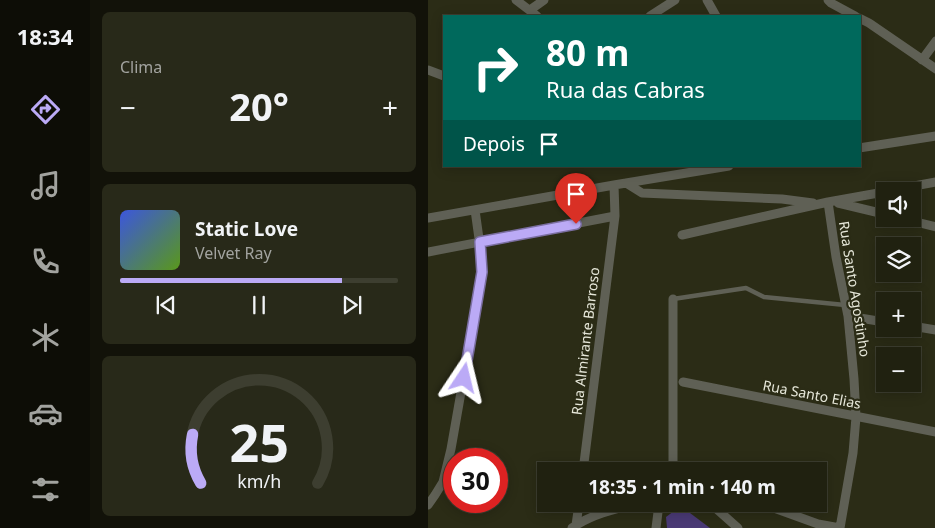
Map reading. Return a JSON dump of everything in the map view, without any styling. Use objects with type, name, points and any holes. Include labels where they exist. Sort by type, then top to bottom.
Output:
[{"type":"street","points":[[516,0],[534,13],[544,0]]},
{"type":"street","points":[[652,15],[676,0]]},
{"type":"street","points":[[707,0],[715,15]]},
{"type":"street","points":[[828,0],[853,15]]},
{"type":"street","points":[[861,19],[936,69]]},
{"type":"street","points":[[922,60],[936,41]]},
{"type":"street","points":[[428,70],[443,76]]},
{"type":"street","points":[[861,148],[936,136]]},
{"type":"street","points":[[428,218],[723,167]]},
{"type":"street","points":[[921,185],[936,182]]},
{"type":"street","points":[[626,183],[642,193],[782,199],[827,203],[876,212]]},
{"type":"street","name":"Rua Almirante Barroso","points":[[584,462],[614,216],[614,185]]},
{"type":"street","points":[[682,235],[876,194]]},
{"type":"street","name":"Rua Santo Agostinho","points":[[827,203],[848,316],[856,417],[853,453],[840,528]]},
{"type":"street","points":[[428,505],[443,482],[451,449],[482,272],[475,210]]},
{"type":"street","points":[[428,252],[614,216]]},
{"type":"street","points":[[921,223],[936,226]]},
{"type":"street","points":[[673,299],[673,462]]},
{"type":"street","points":[[848,316],[876,321]]},
{"type":"street","points":[[921,328],[936,330]]},
{"type":"street","name":"Rua Santo Elias","points":[[683,382],[936,432]]},
{"type":"street","points":[[574,526],[577,512]]},
{"type":"street","points":[[574,526],[605,512]]},
{"type":"street","points":[[656,528],[658,512]]},
{"type":"street","points":[[720,512],[738,528]]},
{"type":"street","points":[[786,512],[818,524],[840,528]]},
{"type":"lane","points":[[673,299],[746,288],[764,296],[846,305]]},
{"type":"shaded area","points":[[673,512],[689,512],[710,528],[667,528],[666,517]]},
{"type":"route","points":[[464,378],[482,272],[480,242],[576,224]]}]
